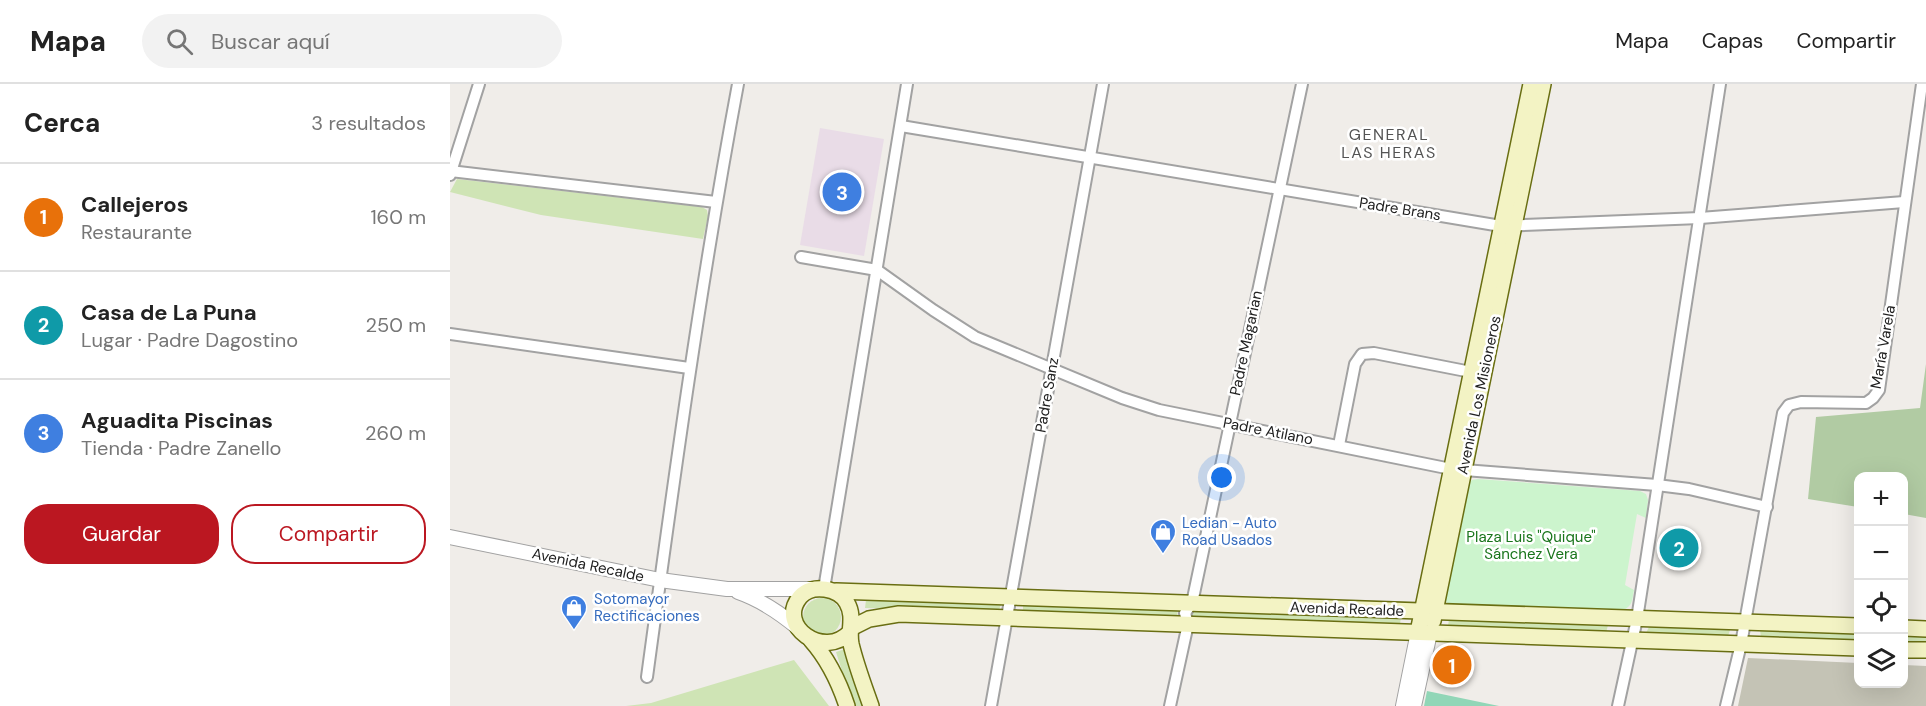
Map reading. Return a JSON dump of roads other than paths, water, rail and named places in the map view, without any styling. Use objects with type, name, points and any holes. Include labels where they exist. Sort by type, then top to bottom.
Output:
[{"type":"main road","name":"Avenida Los Misioneros","points":[[1424,633],[1508,226],[1531,84]]},
{"type":"main road","name":"Avenida Los Misioneros","points":[[1458,470],[1471,372],[1543,84]]},
{"type":"main road","name":"Avenida Recalde","points":[[824,590],[1854,626]]},
{"type":"main road","points":[[847,706],[834,675],[819,649],[798,628],[795,619],[796,603],[804,593],[824,590],[848,604],[851,612],[851,646],[871,706]]},
{"type":"main road","name":"Avenida Recalde","points":[[850,630],[869,619],[899,614],[1854,648]]},
{"type":"main road","points":[[1908,628],[1926,629]]},
{"type":"main road","points":[[811,640],[820,643],[840,640],[850,630]]},
{"type":"main road","points":[[1908,650],[1926,650]]},
{"type":"street","points":[[478,84],[451,172],[716,202]]},
{"type":"street","points":[[647,677],[689,368],[738,84]]},
{"type":"street","points":[[824,590],[907,84]]},
{"type":"street","name":"Padre Sanz","points":[[991,706],[1103,84]]},
{"type":"street","name":"Padre Magarian","points":[[1170,706],[1188,624],[1185,614],[1192,603],[1302,84]]},
{"type":"street","points":[[1618,706],[1637,619],[1720,84]]},
{"type":"street","name":"María Varela","points":[[1726,706],[1741,644],[1783,413],[1789,405],[1801,402],[1866,403],[1879,390],[1922,84]]},
{"type":"street","name":"Padre Brans","points":[[901,126],[1508,226],[1700,218],[1904,202]]},
{"type":"street","name":"Padre Atilano","points":[[801,257],[876,270],[975,338],[1051,371],[1160,410],[1458,470],[1658,485],[1689,489],[1767,507]]},
{"type":"street","points":[[450,334],[689,368]]},
{"type":"street","points":[[1339,446],[1355,364],[1362,354],[1374,353],[1471,372]]},
{"type":"street","name":"Avenida Recalde","points":[[450,537],[660,580],[727,589],[824,590]]},
{"type":"street","name":"Avenida Recalde","points":[[727,589],[763,602],[798,628]]},
{"type":"street","name":"Avenida Los Misioneros","points":[[1402,706],[1424,633]]},
{"type":"street","name":"Avenida Los Misioneros","points":[[1414,706],[1424,633]]},
{"type":"place","name":"Aguadita Piscinas","points":[[842,192]]},
{"type":"place","name":"Casa de La Puna","points":[[1679,548]]},
{"type":"place","name":"Ledian - Auto Road Usados","points":[[1163,555]]},
{"type":"place","name":"Sotomayor Rectificaciones","points":[[574,631]]},
{"type":"place","name":"Callejeros","points":[[1452,665]]},
{"type":"district","name":"GENERAL LAS HERAS","points":[[1389,143]]},
{"type":"park label","name":"Plaza Luis \"Quique\" Sánchez Vera","points":[[1531,546]]}]
